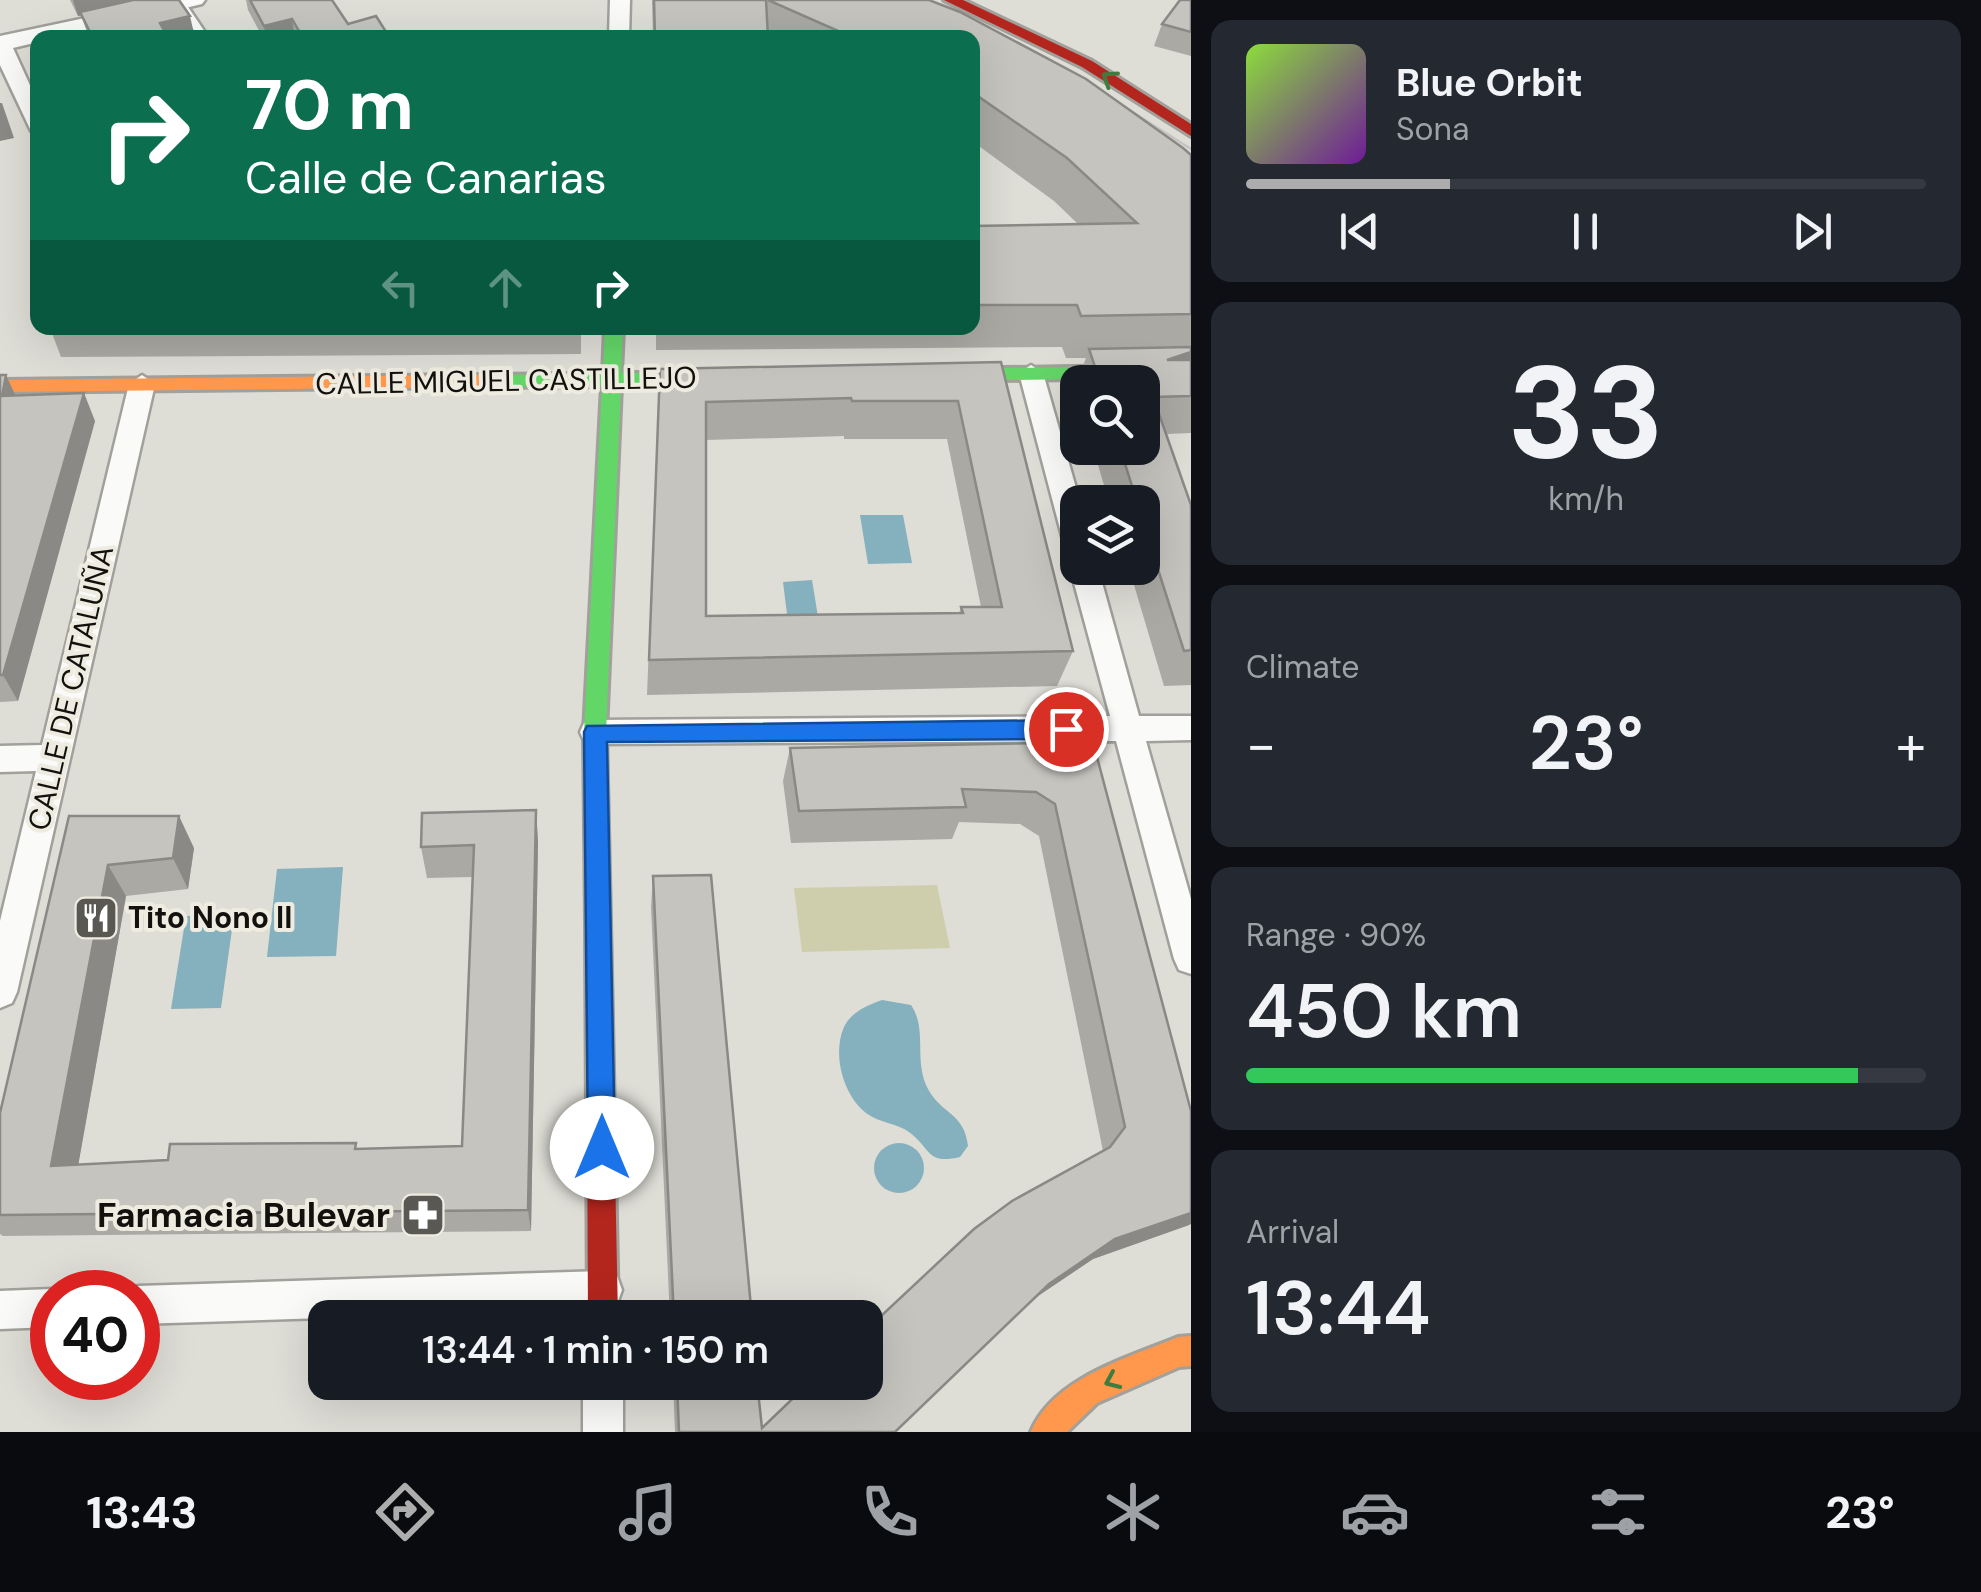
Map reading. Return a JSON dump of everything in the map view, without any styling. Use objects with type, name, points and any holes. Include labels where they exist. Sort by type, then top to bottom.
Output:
[{"type":"main road","points":[[952,0],[1087,64],[1191,131]]},
{"type":"main road","points":[[603,1300],[595,732],[614,335]]},
{"type":"main road","points":[[932,375],[1191,371]]},
{"type":"main road","name":"CALLE MIGUEL CASTILLEJO","points":[[0,386],[734,379]]},
{"type":"main road","points":[[1046,1432],[1086,1392],[1178,1352],[1191,1351]]},
{"type":"street","points":[[619,30],[620,0]]},
{"type":"street","points":[[63,30],[188,2]]},
{"type":"street","points":[[30,37],[0,44],[30,110]]},
{"type":"street","points":[[1031,373],[1062,485]]},
{"type":"street","name":"CALLE DE CATALUÑA","points":[[0,992],[142,384]]},
{"type":"street","points":[[1089,585],[1191,959]]},
{"type":"street","points":[[595,732],[1191,728]]},
{"type":"street","points":[[0,758],[55,758]]},
{"type":"street","points":[[160,1306],[308,1305]]},
{"type":"street","points":[[0,1310],[30,1309]]},
{"type":"street","points":[[603,1400],[603,1432]]},
{"type":"lane","points":[[188,2],[200,30]]},
{"type":"green space","points":[[937,885],[950,948],[802,952],[794,888]]},
{"type":"water","points":[[860,515],[903,515],[912,563],[868,564]]},
{"type":"water","points":[[812,580],[820,629],[789,630],[783,582]]},
{"type":"water","points":[[343,867],[336,956],[267,957],[277,869]]},
{"type":"water","points":[[234,915],[221,1008],[171,1009],[186,916]]},
{"type":"water","points":[[882,1000],[911,1005],[916,1015],[921,1067],[928,1089],[966,1135],[968,1146],[960,1157],[935,1157],[909,1132],[866,1113],[851,1096],[840,1061],[844,1027],[855,1013]]},
{"type":"water","points":[[899,1143],[917,1150],[924,1168],[917,1186],[899,1193],[881,1186],[874,1168],[881,1150]]},
{"type":"building","points":[[133,0],[179,0],[190,16],[160,23],[164,30],[89,30],[80,12]]},
{"type":"building","points":[[250,0],[332,0],[348,24],[376,16],[385,30],[298,30],[292,19],[264,26]]},
{"type":"building","points":[[654,0],[766,0],[768,30],[655,30]]},
{"type":"building","points":[[768,0],[929,0],[960,12],[1086,79],[1183,148],[1191,155],[1191,314],[1081,316],[1077,305],[980,305],[980,226],[1137,223],[1067,158],[980,98],[980,30],[836,30]]},
{"type":"building","points":[[1180,0],[1191,0],[1191,32],[1162,24]]},
{"type":"building","points":[[1191,347],[1191,352],[1167,360],[1191,360],[1191,396],[1160,397],[1160,365],[1094,365],[1089,349]]},
{"type":"building","points":[[1001,362],[1073,651],[649,660],[660,369]],"holes":[[[851,398],[958,401],[1002,607],[961,607],[963,613],[706,616],[706,402]]]},
{"type":"building","points":[[0,375],[6,375],[2,396],[84,393],[3,675],[0,675]]},
{"type":"building","points":[[1160,417],[1191,505],[1191,650],[1184,651],[1160,576],[1160,485],[1132,485],[1125,465],[1160,465]]},
{"type":"building","points":[[1093,742],[1191,1111],[1191,1213],[1115,1239],[1049,1284],[895,1432],[679,1432],[678,1400],[759,1400],[762,1428],[791,1400],[883,1400],[883,1314],[974,1229],[1012,1201],[1110,1147],[1125,1127],[1055,804],[1036,792],[962,789],[966,807],[799,811],[790,748]]},
{"type":"building","points":[[536,810],[528,1210],[0,1215],[0,1113],[69,816],[179,816],[173,858],[108,865],[51,1166],[168,1160],[170,1144],[356,1143],[355,1149],[462,1146],[474,845],[421,847],[422,813]]},
{"type":"building","points":[[711,875],[750,1300],[673,1300],[653,876]]},
{"type":"tram line","points":[[1077,77],[1191,149]]},
{"type":"traffic: fast","points":[[598,920],[595,732],[614,335]]},
{"type":"traffic: fast","points":[[950,375],[1191,371]]},
{"type":"traffic: fast","points":[[479,381],[712,379]]},
{"type":"traffic: slow","points":[[0,386],[479,381]]},
{"type":"traffic: slow","points":[[1046,1432],[1086,1392],[1178,1352],[1191,1351]]},
{"type":"traffic: jam","points":[[951,0],[1087,64],[1191,131]]},
{"type":"traffic: jam","points":[[598,920],[603,1300]]},
{"type":"place","name":"Tito Nono II","points":[[96,918]]},
{"type":"place","name":"Farmacia Bulevar","points":[[423,1215]]},
{"type":"route","points":[[602,1148],[595,732],[1066,729]]}]
